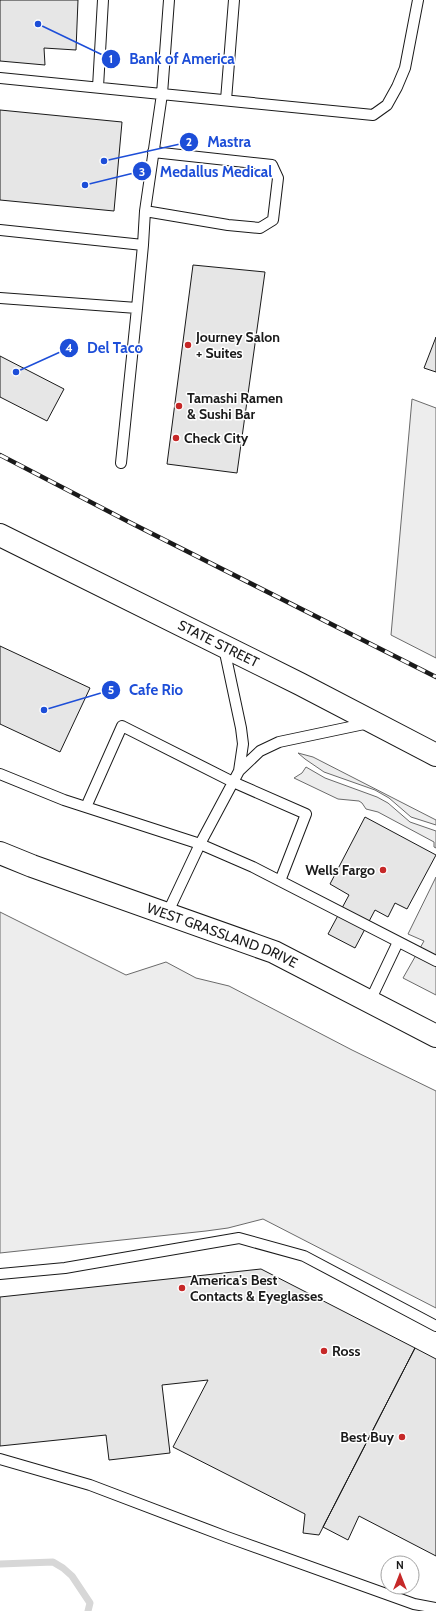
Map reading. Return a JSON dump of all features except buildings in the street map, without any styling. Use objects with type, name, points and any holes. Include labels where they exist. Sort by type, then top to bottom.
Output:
[{"type":"main road","name":"STATE STREET","points":[[0,535],[223,646],[436,755]]},
{"type":"main road","name":"WEST GRASSLAND DRIVE","points":[[0,853],[32,866],[274,952],[436,1036]]},
{"type":"lane","points":[[98,88],[103,0]]},
{"type":"lane","points":[[121,462],[137,308],[145,211],[162,94],[169,0]]},
{"type":"lane","points":[[226,100],[234,0]]},
{"type":"lane","points":[[0,78],[373,115],[387,104],[397,87],[405,68],[418,0]]},
{"type":"lane","points":[[145,211],[228,225],[260,228],[273,220],[278,178],[272,165],[153,152]]},
{"type":"lane","points":[[0,230],[143,245]]},
{"type":"lane","points":[[0,298],[137,308]]},
{"type":"lane","points":[[223,646],[241,728],[243,744],[239,771]]},
{"type":"lane","points":[[167,914],[200,844],[239,771],[260,751],[279,742],[372,722]]},
{"type":"lane","points":[[86,807],[122,726],[233,782],[306,814],[280,881]]},
{"type":"lane","points":[[0,774],[64,800],[200,844],[253,867],[436,961]]},
{"type":"lane","points":[[370,1001],[398,942]]},
{"type":"lane","points":[[0,1274],[65,1268],[239,1238],[304,1256],[436,1326]]},
{"type":"lane","points":[[0,1459],[90,1485],[227,1537],[406,1601],[436,1608]]},
{"type":"shaded area","points":[[412,399],[436,408],[436,658],[391,635]]},
{"type":"shaded area","points":[[298,753],[313,757],[436,820],[436,825],[411,817],[389,798],[375,790],[324,772]]},
{"type":"shaded area","points":[[306,767],[325,778],[377,797],[388,803],[410,822],[436,831],[436,848],[434,847],[434,842],[378,812],[366,809],[359,801],[338,799],[294,778],[302,773]]},
{"type":"shaded area","points":[[436,877],[436,995],[403,978],[424,941],[408,934]]},
{"type":"shaded area","points":[[0,912],[126,975],[166,962],[196,978],[229,986],[352,1050],[436,1091],[436,1308],[263,1219],[228,1228],[206,1231],[0,1253]]},
{"type":"waterway","points":[[0,1564],[53,1562],[72,1576],[90,1603],[88,1611]]},
{"type":"railway","points":[[0,455],[436,677]]},
{"type":"place","name":"Bank of America","points":[[38,24]]},
{"type":"place","name":"Mastra","points":[[104,161]]},
{"type":"place","name":"Medallus Medical","points":[[85,185]]},
{"type":"place","name":"Journey Salon + Suites","points":[[188,345]]},
{"type":"place","name":"Del Taco","points":[[16,372]]},
{"type":"place","name":"Tamashi Ramen & Sushi Bar","points":[[179,406]]},
{"type":"place","name":"Check City","points":[[176,438]]},
{"type":"place","name":"Cafe Rio","points":[[44,710]]},
{"type":"place","name":"Wells Fargo","points":[[383,870]]},
{"type":"place","name":"America's Best Contacts & Eyeglasses","points":[[182,1288]]},
{"type":"place","name":"Ross","points":[[324,1351]]},
{"type":"place","name":"Best Buy","points":[[402,1437]]}]
